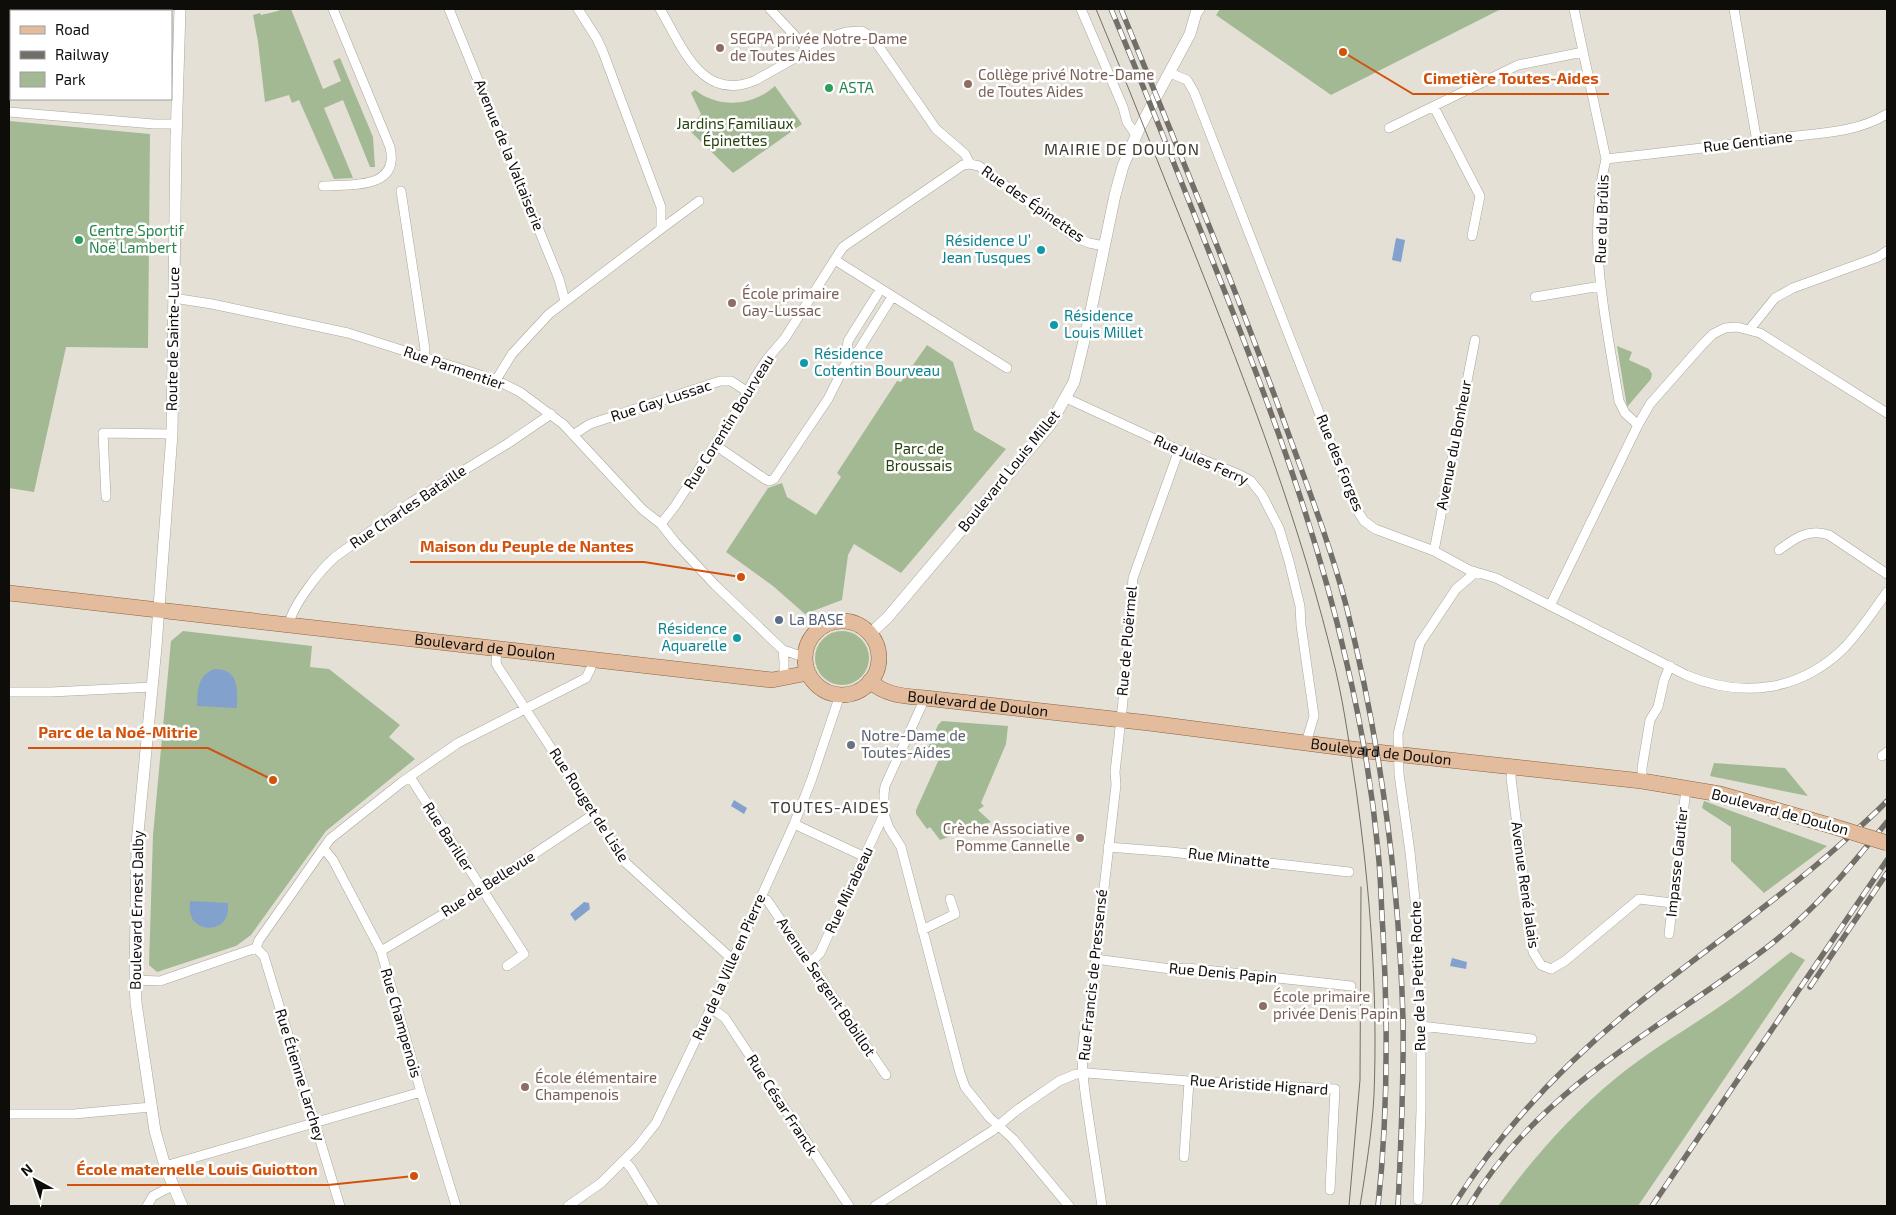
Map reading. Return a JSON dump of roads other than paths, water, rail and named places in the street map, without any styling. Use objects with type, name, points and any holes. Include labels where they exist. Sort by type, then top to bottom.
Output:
[{"type":"main road","name":"Boulevard de Doulon","points":[[9,593],[772,680],[808,673]]},
{"type":"main road","points":[[848,622],[860,626],[870,634],[876,645],[879,658],[877,670],[870,681],[860,690],[840,695],[823,690],[815,683],[808,673],[805,654],[813,635],[830,624],[848,622]]},
{"type":"main road","name":"Boulevard de Doulon","points":[[870,681],[890,694],[1642,781],[1720,794],[1887,843]]},
{"type":"street","name":"Route de Sainte-Luce","points":[[160,609],[172,434],[176,124],[180,9]]},
{"type":"street","points":[[324,186],[372,183],[380,179],[388,171],[392,157],[390,147],[333,9]]},
{"type":"street","name":"Avenue de la Valtaiserie","points":[[450,9],[559,279],[565,301]]},
{"type":"street","points":[[578,9],[598,39],[607,61],[661,208],[661,229]]},
{"type":"street","name":"Rue des Épinettes","points":[[660,9],[695,67],[706,77],[720,84],[737,86],[747,84],[836,35],[862,31],[868,34],[882,50],[936,129],[965,154],[970,164],[979,166],[1076,236],[1089,243],[1104,246]]},
{"type":"street","points":[[770,9],[809,51]]},
{"type":"street","points":[[1081,9],[1123,107],[1127,122],[1136,135]]},
{"type":"street","name":"Boulevard Louis Millet","points":[[870,634],[888,617],[1050,425],[1066,398],[1074,382],[1082,350],[1122,171],[1136,135],[1190,34],[1199,9]]},
{"type":"street","name":"Rue du Brûlis","points":[[1574,9],[1606,159],[1600,181],[1598,245],[1601,286],[1619,401],[1625,414],[1638,424]]},
{"type":"street","points":[[1734,9],[1758,142]]},
{"type":"street","points":[[1389,128],[1518,65],[1583,52]]},
{"type":"street","name":"Rue des Forges","points":[[1170,73],[1187,80],[1194,92],[1357,510],[1364,521],[1375,528],[1434,550],[1476,572],[1496,578],[1708,684],[1728,688],[1758,689],[1793,680],[1812,672],[1831,660],[1846,646],[1887,592]]},
{"type":"street","points":[[1434,107],[1480,196],[1472,236]]},
{"type":"street","points":[[9,112],[154,124],[176,124]]},
{"type":"street","name":"Rue Gentiane","points":[[1606,159],[1758,142],[1855,128],[1876,121],[1887,114]]},
{"type":"street","name":"Rue Corentin Bourveau","points":[[661,524],[715,445],[763,365],[785,338],[843,247],[963,165],[970,164]]},
{"type":"street","points":[[401,191],[425,349],[424,356]]},
{"type":"street","points":[[496,380],[512,354],[549,314],[699,201]]},
{"type":"street","points":[[1750,330],[1775,298],[1793,288],[1878,257],[1887,251]]},
{"type":"street","points":[[835,260],[1007,368]]},
{"type":"street","points":[[1535,297],[1601,286]]},
{"type":"street","points":[[849,358],[847,351],[848,341],[880,290]]},
{"type":"street","points":[[715,445],[765,479],[774,479],[828,399],[838,376],[849,358],[855,356],[892,297]]},
{"type":"street","name":"Rue Parmentier","points":[[173,298],[212,304],[348,333],[496,380],[520,392],[551,414],[573,435],[643,510],[661,524],[715,585],[782,650]]},
{"type":"street","points":[[1550,606],[1638,424],[1650,404],[1713,334],[1725,328],[1736,327],[1760,333],[1887,414]]},
{"type":"street","name":"Avenue du Bonheur","points":[[1434,550],[1474,340]]},
{"type":"street","name":"Rue Gay Lussac","points":[[573,435],[590,424],[720,381],[731,381],[748,392]]},
{"type":"street","name":"Rue Jules Ferry","points":[[1066,398],[1179,450],[1240,475],[1251,481],[1262,495],[1279,528],[1300,606],[1304,655],[1314,716],[1306,742]]},
{"type":"street","name":"Rue Charles Bataille","points":[[290,624],[292,612],[325,566],[335,556],[410,503],[508,444],[551,414]]},
{"type":"street","points":[[106,498],[103,433],[172,434]]},
{"type":"street","name":"Rue de Ploërmel","points":[[1120,720],[1133,578],[1179,450]]},
{"type":"street","points":[[1780,550],[1800,536],[1810,532],[1820,532],[1829,535],[1887,574]]},
{"type":"street","name":"Rue de la Petite Roche","points":[[1418,1200],[1421,1026],[1417,919],[1399,774],[1400,726],[1420,643],[1456,589],[1476,572]]},
{"type":"street","name":"Boulevard Ernest Dalby","points":[[160,609],[137,843],[135,980],[136,1003],[155,1131],[172,1186],[182,1206]]},
{"type":"street","name":"Rue Rouget de Lisle","points":[[497,649],[496,663],[498,667],[626,863],[733,960]]},
{"type":"street","points":[[784,678],[782,650],[798,655],[805,654]]},
{"type":"street","points":[[135,980],[160,981],[256,948],[259,940],[330,839],[410,777],[458,744],[586,678],[591,668],[592,660]]},
{"type":"street","points":[[1642,781],[1650,720],[1658,707],[1664,680],[1670,666]]},
{"type":"street","points":[[9,692],[152,687]]},
{"type":"street","name":"Rue de la Ville en Pierre","points":[[568,1206],[601,1183],[624,1160],[656,1122],[712,1008],[794,824],[840,695]]},
{"type":"street","points":[[925,698],[885,786],[884,814],[901,847],[961,1079],[965,1087],[998,1126],[1013,1139],[1069,1206]]},
{"type":"street","name":"Rue Francis de Pressensé","points":[[875,1206],[998,1126],[1017,1110],[1059,1081],[1069,1076],[1083,1073],[1082,1052],[1089,1017],[1116,785],[1115,772],[1120,720]]},
{"type":"street","name":"Avenue René Jalais","points":[[1512,766],[1511,778],[1533,952],[1541,965],[1551,969],[1565,961],[1639,900],[1672,903]]},
{"type":"street","name":"Rue Bariller","points":[[410,777],[524,954],[507,966]]},
{"type":"street","name":"Impasse Gautier","points":[[1669,934],[1686,789]]},
{"type":"street","name":"Rue de Bellevue","points":[[382,952],[594,814]]},
{"type":"street","name":"Rue Mirabeau","points":[[810,964],[820,953],[884,814]]},
{"type":"street","points":[[794,824],[865,857]]},
{"type":"street","name":"Rue Minatte","points":[[1108,847],[1171,852],[1349,872]]},
{"type":"street","name":"Rue Champenois","points":[[324,849],[333,860],[382,952],[421,1092],[456,1206]]},
{"type":"street","points":[[922,930],[955,914],[950,899]]},
{"type":"street","name":"Avenue Sergent Bobillot","points":[[767,900],[886,1075]]},
{"type":"street","name":"Rue Étienne Larchey","points":[[256,948],[264,956],[340,1206]]},
{"type":"street","name":"Rue Denis Papin","points":[[1096,959],[1171,969],[1187,968],[1351,986]]},
{"type":"street","name":"Rue César Franck","points":[[712,1008],[725,1018],[849,1206]]},
{"type":"street","points":[[1421,1026],[1532,1039]]},
{"type":"street","points":[[1083,1073],[1102,1206]]},
{"type":"street","name":"Rue Aristide Hignard","points":[[1083,1073],[1335,1089],[1330,1190]]},
{"type":"street","points":[[1184,1157],[1189,1081]]},
{"type":"street","points":[[165,1166],[421,1092]]},
{"type":"street","points":[[9,1114],[74,1114],[151,1108]]},
{"type":"street","points":[[624,1160],[654,1206]]},
{"type":"street","points":[[147,1206],[153,1196],[172,1186]]},
{"type":"water","points":[[1396,238],[1405,240],[1401,262],[1392,260]]},
{"type":"water","points":[[214,669],[229,672],[233,676],[237,687],[237,708],[197,706],[198,689],[201,680],[204,675]]},
{"type":"water","points":[[734,800],[747,808],[744,814],[731,806]]},
{"type":"water","points":[[190,901],[228,903],[227,915],[220,925],[208,928],[202,926],[192,919]]},
{"type":"water","points":[[584,902],[589,903],[590,909],[575,921],[570,914]]},
{"type":"water","points":[[1452,958],[1467,962],[1466,969],[1450,966]]},
{"type":"tram line","points":[[1096,9],[1235,356],[1273,460],[1307,565],[1336,672],[1347,730],[1361,827],[1369,903],[1374,980],[1374,1095],[1360,1206]]},
{"type":"tram line","points":[[1349,1206],[1360,1080],[1361,887]]},
{"type":"railway","points":[[1111,9],[1223,287],[1292,471],[1321,565],[1351,684],[1373,803],[1383,932],[1386,1069],[1384,1137],[1378,1206]]},
{"type":"railway","points":[[1121,9],[1224,263],[1282,416],[1332,557],[1358,656],[1369,707],[1386,810],[1401,967],[1403,1042],[1398,1206]]},
{"type":"railway","points":[[1453,1206],[1492,1150],[1513,1124],[1584,1050],[1635,1006],[1818,864],[1887,801]]},
{"type":"railway","points":[[1469,1206],[1498,1164],[1531,1126],[1567,1093],[1606,1062],[1730,975],[1787,931],[1832,886],[1887,822]]},
{"type":"railway","points":[[1652,1206],[1887,860]]},
{"type":"railway","points":[[1810,987],[1887,873]]},
{"type":"place","name":"SEGPA privée Notre-Dame de Toutes Aides","points":[[720,48]]},
{"type":"place","name":"Cimetière Toutes-Aides","points":[[1343,52]]},
{"type":"place","name":"Collège privé Notre-Dame de Toutes Aides","points":[[968,84]]},
{"type":"place","name":"ASTA","points":[[829,88]]},
{"type":"place","name":"Centre Sportif Noë Lambert","points":[[79,240]]},
{"type":"place","name":"Résidence U’ Jean Tusques","points":[[1041,250]]},
{"type":"place","name":"École primaire Gay-Lussac","points":[[732,303]]},
{"type":"place","name":"Résidence Louis Millet","points":[[1054,325]]},
{"type":"place","name":"Résidence Cotentin Bourveau","points":[[804,363]]},
{"type":"place","name":"Maison du Peuple de Nantes","points":[[741,577]]},
{"type":"place","name":"La BASE","points":[[779,620]]},
{"type":"place","name":"Résidence Aquarelle","points":[[737,638]]},
{"type":"place","name":"Notre-Dame de Toutes-Aides","points":[[851,745]]},
{"type":"place","name":"Parc de la Noé-Mitrie","points":[[273,780]]},
{"type":"place","name":"Crèche Associative Pomme Cannelle","points":[[1080,838]]},
{"type":"place","name":"École primaire privée Denis Papin","points":[[1263,1006]]},
{"type":"place","name":"École élémentaire Champenois","points":[[525,1087]]},
{"type":"place","name":"École maternelle Louis Guiotton","points":[[414,1176]]},
{"type":"district","name":"MAIRIE DE DOULON","points":[[1122,149]]},
{"type":"district","name":"TOUTES-AIDES","points":[[830,807]]},
{"type":"park label","name":"Jardins Familiaux Épinettes","points":[[735,132]]},
{"type":"park label","name":"Parc de Broussais","points":[[919,458]]}]
